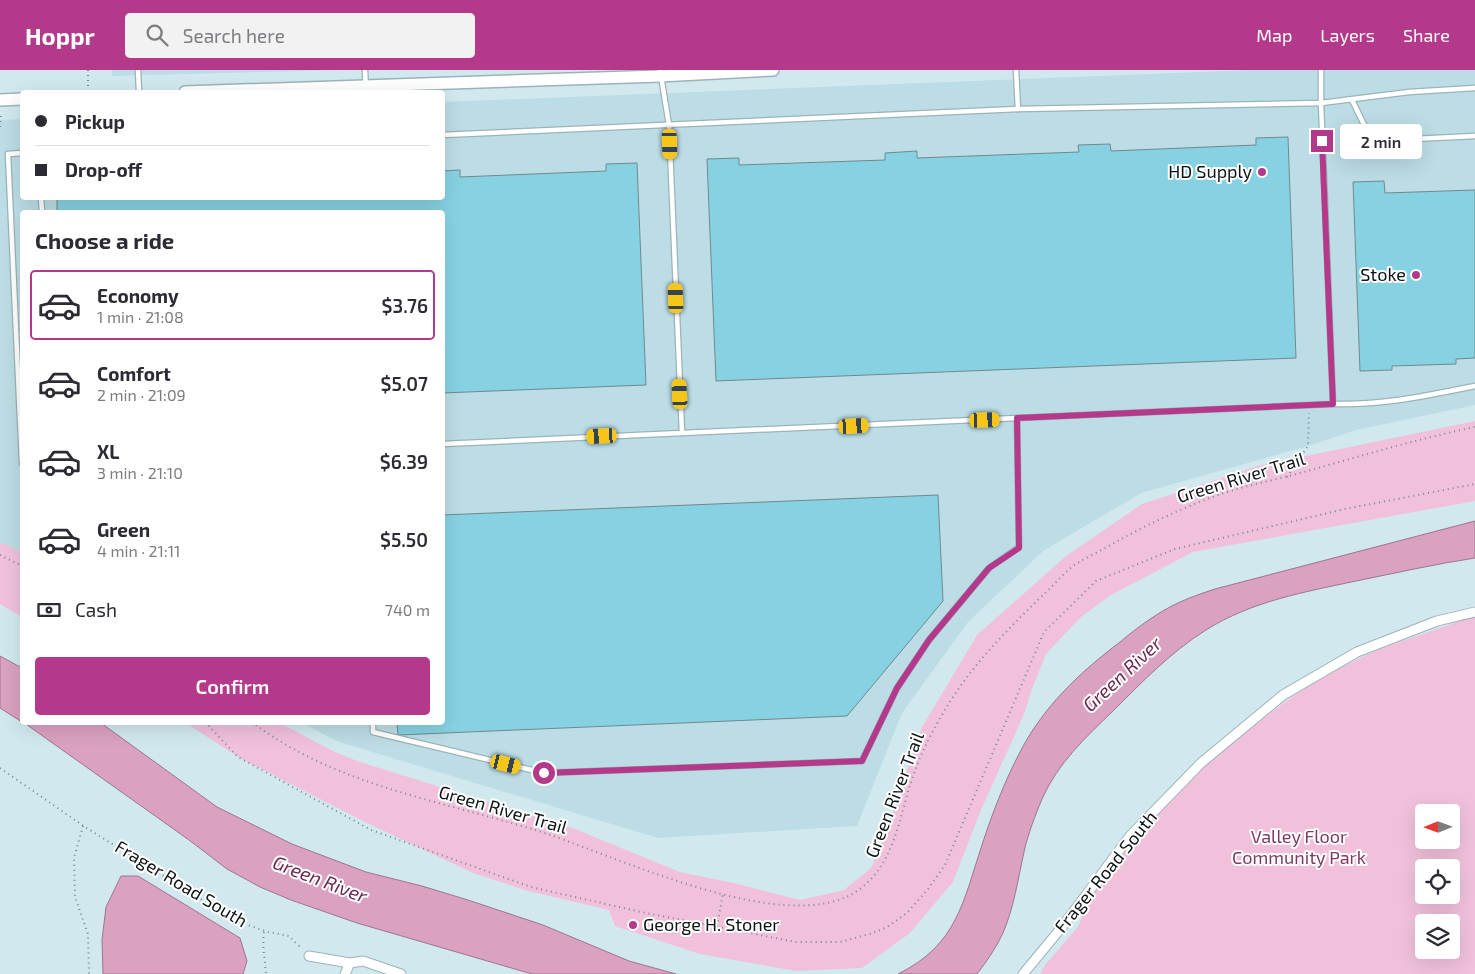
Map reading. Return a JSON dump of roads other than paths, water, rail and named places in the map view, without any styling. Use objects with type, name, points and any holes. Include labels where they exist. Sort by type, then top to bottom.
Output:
[{"type":"street","points":[[306,90],[366,89],[660,73],[773,70]]},
{"type":"street","points":[[0,100],[20,99]]},
{"type":"street","name":"Frager Road South","points":[[1023,974],[1062,927],[1130,836],[1202,763],[1283,695],[1357,652],[1436,621],[1475,612]]},
{"type":"street","points":[[309,956],[350,963],[363,961],[401,974]]},
{"type":"street","points":[[345,974],[350,963]]},
{"type":"lane","points":[[138,70],[139,90]]},
{"type":"lane","points":[[365,70],[366,89]]},
{"type":"lane","points":[[1016,70],[1018,109]]},
{"type":"lane","points":[[1321,70],[1333,404]]},
{"type":"lane","points":[[660,73],[669,125],[682,433]]},
{"type":"lane","points":[[445,134],[1018,109],[1321,103],[1409,92],[1475,88]]},
{"type":"lane","points":[[1352,100],[1372,141],[1475,136]]},
{"type":"lane","points":[[20,153],[8,154],[20,419]]},
{"type":"lane","points":[[445,444],[1333,404],[1361,405],[1408,400],[1475,386]]},
{"type":"lane","points":[[373,725],[373,732],[544,773],[862,761],[897,688],[929,640],[989,568],[1019,548],[1017,418]]},
{"type":"water","name":"Green River","points":[[1475,521],[1475,558],[1356,581],[1279,599],[1224,620],[1181,648],[1146,678],[1092,731],[1064,762],[1048,786],[1024,852],[1007,923],[997,944],[977,974],[898,974],[933,950],[955,920],[963,903],[1003,787],[1028,737],[1039,721],[1076,679],[1134,631],[1172,606],[1188,598],[1215,589]]},
{"type":"water","points":[[0,656],[20,667],[20,721],[0,708]]},
{"type":"water","name":"Green River","points":[[27,725],[104,725],[217,807],[292,844],[366,872],[422,886],[543,925],[629,961],[676,974],[532,974],[357,923],[291,900],[260,887],[227,869]]},
{"type":"water","points":[[121,876],[138,876],[240,938],[247,961],[243,974],[103,974],[102,940],[106,907]]},
{"type":"place","name":"HD Supply","points":[[1262,172]]},
{"type":"place","name":"Stoke","points":[[1416,275]]},
{"type":"place","name":"George H. Stoner","points":[[633,925]]},
{"type":"park label","name":"Valley Floor Community Park","points":[[1299,848]]}]
